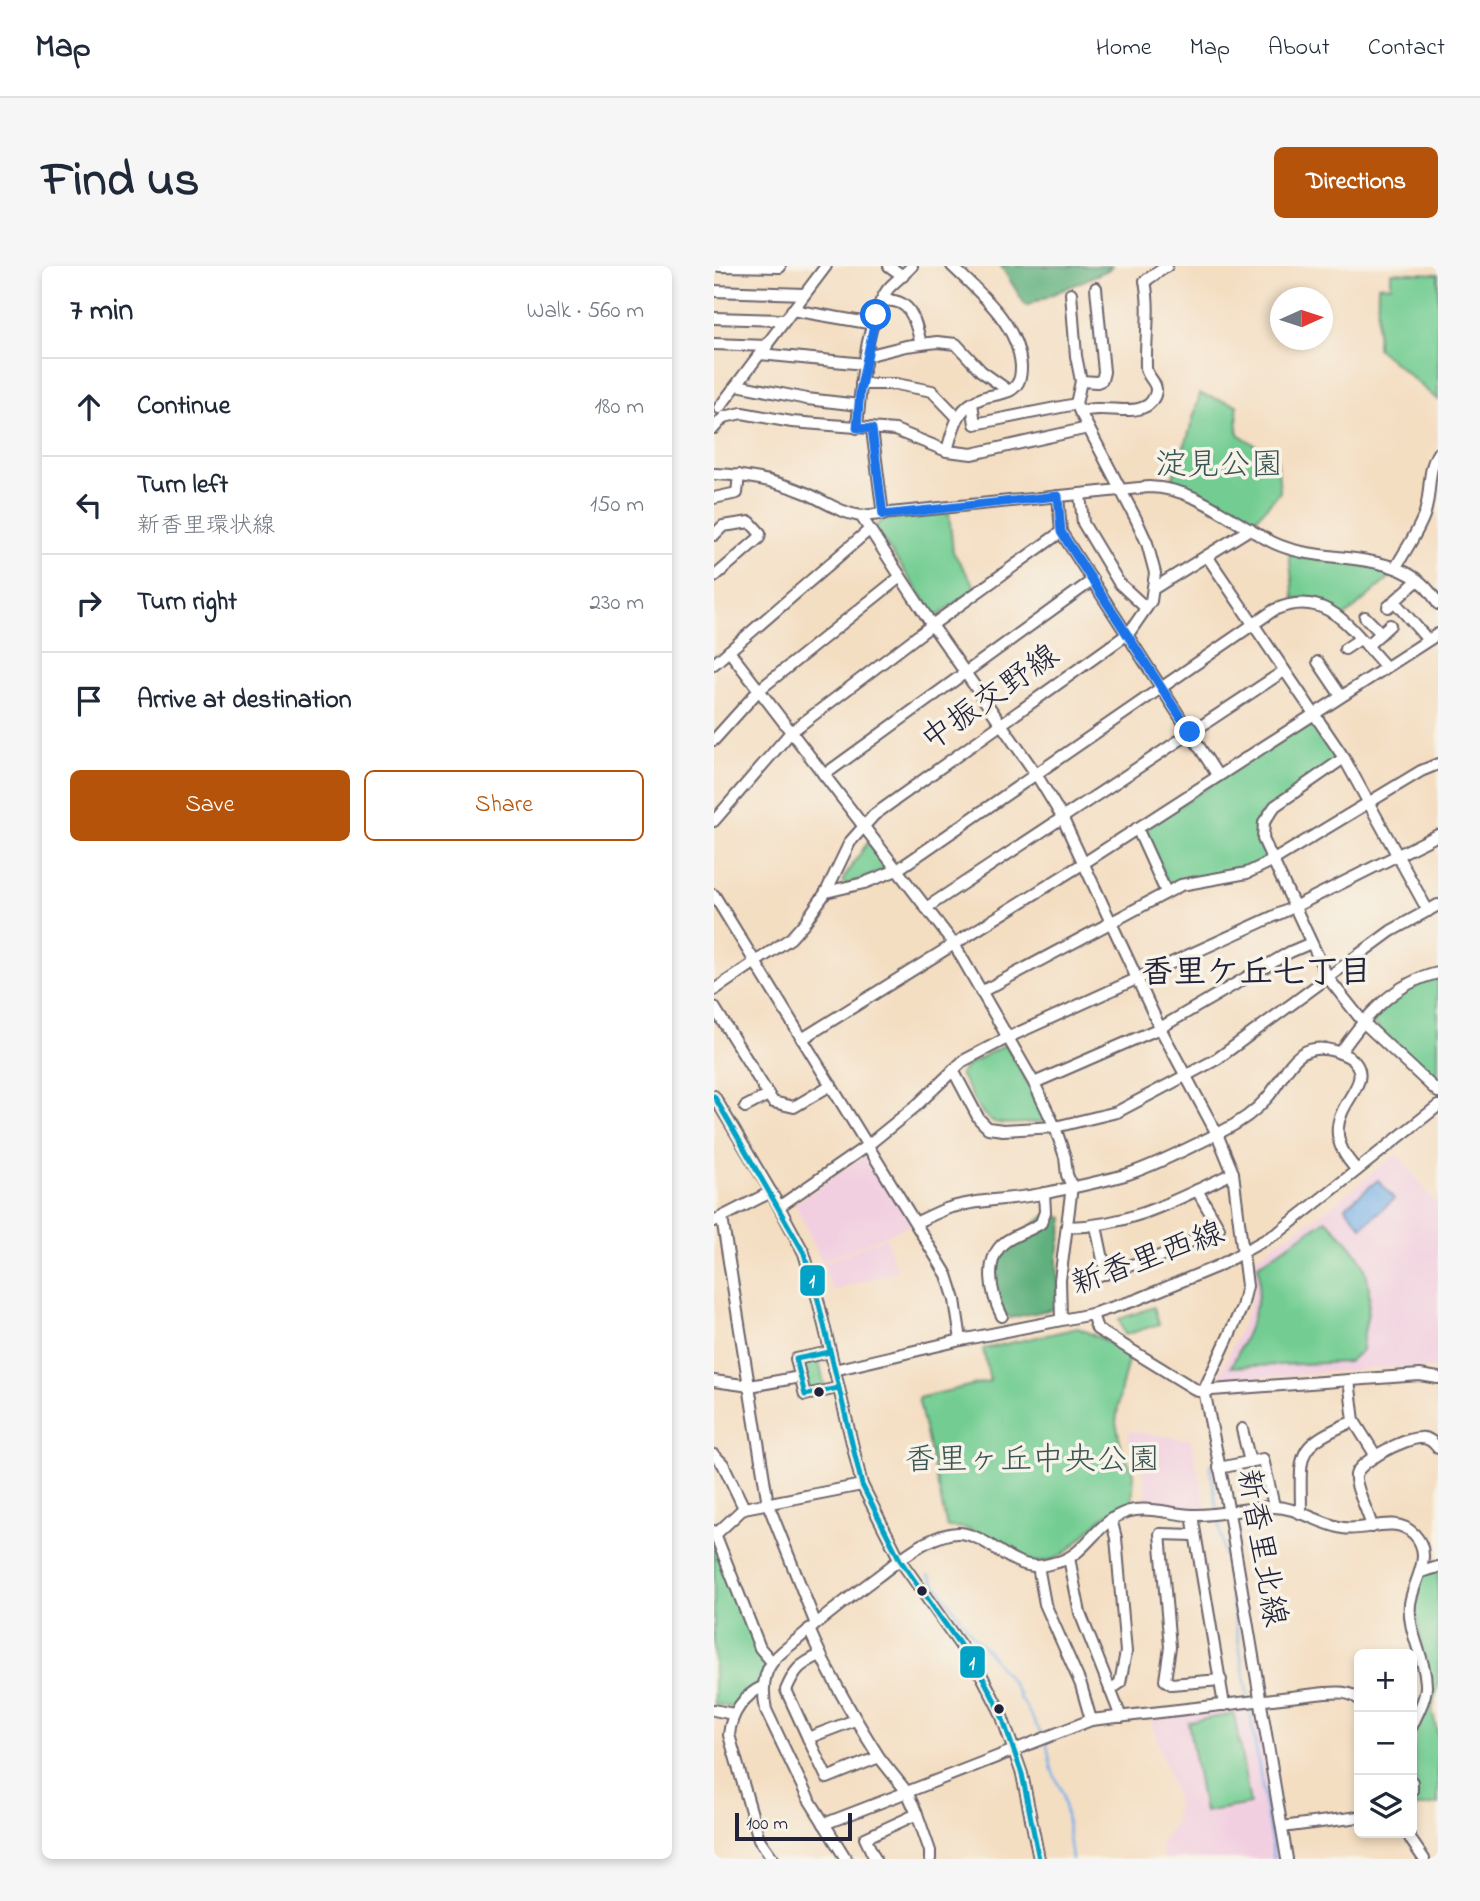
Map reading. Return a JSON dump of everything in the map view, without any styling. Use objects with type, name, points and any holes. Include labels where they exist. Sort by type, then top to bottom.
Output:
[{"type":"street","points":[[719,266],[780,267]]},
{"type":"street","points":[[714,428],[719,409],[826,266]]},
{"type":"street","points":[[889,266],[902,276]]},
{"type":"street","points":[[857,428],[865,360],[874,324],[889,289],[912,266]]},
{"type":"street","points":[[947,451],[958,418],[967,405],[1009,391],[1018,384],[1021,374],[1016,343],[1008,326],[952,266]]},
{"type":"street","points":[[972,403],[975,424],[1078,408],[1139,409],[1151,402],[1156,394],[1156,387],[1146,368],[1148,303],[1145,281],[1167,266]]},
{"type":"street","points":[[1081,381],[1097,382],[1102,380],[1104,372],[1096,288]]},
{"type":"street","points":[[714,291],[804,294]]},
{"type":"street","points":[[1071,293],[1076,356],[1081,381],[1078,408]]},
{"type":"street","points":[[882,301],[895,299],[903,302],[917,326],[921,344]]},
{"type":"street","points":[[792,310],[874,324]]},
{"type":"street","points":[[714,318],[784,320]]},
{"type":"street","points":[[714,344],[865,360],[921,344],[956,344],[981,371],[1009,391]]},
{"type":"street","points":[[862,384],[896,384],[932,391],[958,418]]},
{"type":"street","points":[[737,385],[807,399],[859,405]]},
{"type":"street","name":"中振交野線","points":[[714,989],[791,937],[826,892],[850,842],[892,800],[1129,633],[1151,601],[1155,573],[1147,543],[1078,408]]},
{"type":"street","points":[[719,409],[792,422],[895,430],[947,451],[972,454],[1088,428]]},
{"type":"street","points":[[872,429],[883,515]]},
{"type":"street","points":[[1396,567],[1423,518],[1428,503],[1433,464],[1438,453]]},
{"type":"street","points":[[714,474],[739,475],[780,483],[849,514],[861,516],[1166,487],[1211,506],[1291,550],[1396,567],[1418,580],[1438,604]]},
{"type":"street","points":[[714,498],[737,493],[739,475]]},
{"type":"street","points":[[1080,494],[1083,523],[1119,583],[1146,608]]},
{"type":"street","points":[[1058,496],[1061,532],[1129,633],[1218,776]]},
{"type":"street","points":[[861,516],[932,625],[967,671],[1036,774],[1062,817],[1160,1028],[1217,1134],[1233,1173],[1248,1286],[1242,1307],[1204,1390]]},
{"type":"street","points":[[714,534],[723,526],[750,522],[760,533],[759,538],[714,577]]},
{"type":"street","points":[[1153,589],[1250,529]]},
{"type":"street","points":[[714,664],[869,530]]},
{"type":"street","points":[[714,821],[791,732],[1061,532]]},
{"type":"street","points":[[953,1070],[979,1119],[988,1128],[1003,1130],[1055,1127],[1117,1112],[1217,1059],[1391,931],[1433,908],[1398,854],[1344,758],[1207,556]]},
{"type":"street","points":[[714,740],[759,690],[900,577]]},
{"type":"street","points":[[824,775],[1093,580]]},
{"type":"street","points":[[1418,580],[1391,604],[1428,640]]},
{"type":"street","points":[[826,892],[864,884],[897,870],[1253,625],[1288,604],[1314,603],[1337,615],[1386,667]]},
{"type":"street","points":[[1345,649],[1363,643],[1385,629],[1365,617]]},
{"type":"street","points":[[802,1039],[1084,863],[1438,634]]},
{"type":"street","points":[[729,651],[954,944],[1034,1083],[1055,1127],[1072,1186],[1069,1227],[1060,1280],[1061,1320]]},
{"type":"street","points":[[1318,662],[1341,696]]},
{"type":"street","points":[[926,908],[1284,670]]},
{"type":"street","points":[[1344,758],[1275,806],[1264,822],[1263,839],[1328,978],[1364,1023],[1438,1092]]},
{"type":"street","points":[[981,992],[1181,885],[1247,873],[1272,861],[1438,764]]},
{"type":"street","points":[[1137,828],[1166,892]]},
{"type":"street","points":[[780,1206],[868,1145],[916,1106],[963,1061],[1009,1037],[1294,907],[1438,835]]},
{"type":"street","points":[[714,895],[917,1222],[947,1275],[955,1300],[961,1340]]},
{"type":"street","points":[[1034,1083],[1160,1028],[1290,952],[1311,943]]},
{"type":"street","points":[[1340,1053],[1381,1003],[1419,978],[1438,973]]},
{"type":"street","points":[[714,1007],[773,1102],[794,1107],[831,1085]]},
{"type":"street","points":[[917,1222],[948,1208],[1044,1193],[1129,1173],[1246,1119],[1269,1097],[1291,1063],[1304,1052],[1313,1049],[1325,1048],[1354,1061],[1360,1076],[1358,1087],[1338,1119],[1336,1136],[1345,1157],[1357,1170]]},
{"type":"street","points":[[745,1107],[768,1095]]},
{"type":"street","points":[[714,1096],[780,1206],[804,1253],[862,1485],[900,1560],[982,1676],[1000,1711],[1028,1795],[1039,1859]]},
{"type":"street","name":"新香里西線","points":[[834,1370],[961,1340],[1092,1314],[1160,1290],[1245,1253],[1279,1232],[1438,1106]]},
{"type":"street","points":[[1069,1227],[1096,1226],[1149,1212],[1233,1173]]},
{"type":"street","points":[[1084,1280],[1160,1256],[1219,1228],[1197,1190]]},
{"type":"street","points":[[771,1192],[718,1220],[750,1386],[768,1504],[820,1655],[855,1720],[879,1757],[907,1792],[930,1851],[930,1859]]},
{"type":"street","points":[[1002,1316],[992,1284],[996,1256],[1005,1242],[1041,1223],[1045,1212],[1044,1193]]},
{"type":"street","points":[[1096,1226],[1106,1274]]},
{"type":"street","points":[[1092,1314],[1097,1329],[1198,1391],[1437,1376]]},
{"type":"street","points":[[830,1352],[796,1359],[804,1395],[838,1388]]},
{"type":"street","points":[[714,1381],[750,1386],[800,1377]]},
{"type":"street","points":[[1349,1380],[1354,1421],[1376,1456]]},
{"type":"street","name":"新香里北線","points":[[1204,1390],[1219,1468],[1222,1513],[1252,1702],[1287,1859]]},
{"type":"street","points":[[1301,1514],[1301,1464],[1304,1453],[1320,1435],[1354,1421]]},
{"type":"street","points":[[1242,1429],[1250,1462]]},
{"type":"street","points":[[1372,1527],[1358,1489],[1356,1475],[1362,1464],[1409,1440],[1421,1437],[1431,1440],[1438,1448]]},
{"type":"street","points":[[714,1455],[728,1472],[744,1508]]},
{"type":"street","points":[[1219,1468],[1263,1459],[1274,1506]]},
{"type":"street","points":[[772,1662],[760,1648],[715,1533],[744,1508],[862,1485]]},
{"type":"street","points":[[846,1859],[807,1796],[766,1710],[764,1686],[767,1671],[772,1662],[812,1626],[900,1560],[925,1543],[946,1534],[960,1533],[986,1542],[1003,1555],[1038,1566],[1069,1558],[1111,1519],[1138,1510],[1192,1515],[1274,1506],[1341,1528],[1356,1529],[1389,1524],[1404,1527],[1416,1536],[1422,1547],[1424,1561],[1410,1605],[1413,1627],[1425,1668],[1426,1690],[1417,1713]]},
{"type":"street","points":[[1192,1515],[1224,1705]]},
{"type":"street","points":[[1110,1690],[1120,1683],[1126,1652],[1116,1538],[1111,1519]]},
{"type":"street","points":[[1195,1535],[1160,1534],[1170,1647],[1165,1680],[1171,1684],[1221,1680]]},
{"type":"street","points":[[1069,1558],[1080,1613],[1121,1717]]},
{"type":"street","points":[[1038,1566],[1045,1604],[1081,1685],[1091,1720]]},
{"type":"street","points":[[1421,1572],[1438,1567]]},
{"type":"street","points":[[820,1655],[803,1663],[793,1673],[786,1690],[827,1778],[879,1757]]},
{"type":"street","points":[[764,1686],[755,1690],[733,1714],[729,1735],[759,1839],[773,1859]]},
{"type":"street","points":[[824,1824],[1091,1720],[1341,1692],[1354,1695]]},
{"type":"street","points":[[714,1710],[733,1714]]},
{"type":"street","points":[[808,1738],[855,1720]]},
{"type":"street","points":[[875,1859],[865,1838],[917,1814]]},
{"type":"street","points":[[1282,1827],[1354,1819]]},
{"type":"street","points":[[1410,1838],[1424,1859]]},
{"type":"shaded area","points":[[1397,1153],[1438,1206],[1438,1368],[1377,1368],[1217,1381],[1249,1309],[1255,1287],[1253,1259],[1326,1210]]},
{"type":"shaded area","points":[[867,1154],[913,1224],[822,1261],[795,1204]]},
{"type":"shaded area","points":[[886,1237],[897,1271],[833,1291],[823,1263]]},
{"type":"shaded area","points":[[1128,1431],[1191,1440],[1206,1508],[1145,1505],[1146,1489],[1142,1464],[1130,1444]]},
{"type":"shaded area","points":[[1257,1704],[1279,1859],[1164,1859],[1161,1844],[1175,1822],[1177,1802],[1150,1717]]},
{"type":"green space","points":[[1001,266],[1112,266],[1026,306]]},
{"type":"green space","points":[[1391,272],[1438,274],[1438,400],[1377,348],[1378,285],[1391,286]]},
{"type":"green space","name":"淀見公園","points":[[1200,394],[1237,405],[1238,434],[1277,459],[1280,492],[1250,525],[1170,485]]},
{"type":"green space","points":[[949,513],[953,552],[976,588],[936,617],[874,527],[883,520]]},
{"type":"green space","points":[[1289,553],[1397,571],[1343,618],[1315,601],[1294,599]]},
{"type":"green space","points":[[1313,718],[1340,758],[1263,816],[1269,860],[1255,867],[1169,886],[1144,832],[1145,828]]},
{"type":"green space","points":[[868,842],[888,869],[846,885],[843,882],[845,876]]},
{"type":"green space","points":[[1438,979],[1438,1088],[1371,1021],[1401,994],[1418,984]]},
{"type":"green space","points":[[1006,1044],[1048,1121],[1012,1124],[992,1121],[970,1093],[960,1074],[969,1064]]},
{"type":"green space","points":[[1048,1214],[1064,1218],[1057,1259],[1059,1308],[1010,1318],[1002,1309],[997,1294],[998,1263],[1009,1244]]},
{"type":"green space","points":[[1326,1220],[1354,1250],[1365,1270],[1369,1296],[1362,1350],[1348,1362],[1231,1367],[1256,1305],[1259,1292],[1258,1265]]},
{"type":"green space","points":[[1154,1307],[1159,1324],[1125,1335],[1119,1319]]},
{"type":"green space","name":"香里ヶ丘中央公園","points":[[1078,1328],[1130,1352],[1116,1422],[1122,1451],[1134,1473],[1132,1506],[1113,1511],[1101,1518],[1059,1557],[1048,1561],[1027,1561],[1009,1553],[977,1532],[947,1527],[918,1398],[990,1381],[983,1349]]},
{"type":"green space","points":[[818,1357],[825,1388],[810,1392],[803,1360]]},
{"type":"green space","points":[[714,1539],[769,1662],[762,1684],[735,1708],[714,1704]]},
{"type":"green space","points":[[1438,1570],[1438,1685],[1432,1710],[1438,1736],[1438,1804],[1417,1807],[1417,1722],[1430,1690],[1414,1605],[1423,1574]]},
{"type":"green space","points":[[1234,1714],[1250,1804],[1204,1812],[1188,1722]]},
{"type":"water","points":[[1378,1180],[1394,1199],[1362,1227],[1345,1207]]},
{"type":"waterway","points":[[1210,1464],[1217,1509]]},
{"type":"waterway","points":[[1218,1516],[1248,1699]]},
{"type":"waterway","points":[[929,1575],[1012,1683],[1042,1735]]},
{"type":"waterway","points":[[1249,1706],[1274,1859]]},
{"type":"waterway","points":[[1046,1741],[1052,1770],[1063,1794],[1072,1859]]},
{"type":"transit line","name":"1","points":[[714,1096],[804,1253],[818,1300],[862,1485],[900,1560],[982,1676],[1000,1711],[1022,1774],[1039,1859]]},
{"type":"transit line","name":"1","points":[[830,1352],[796,1359],[805,1395],[838,1388]]},
{"type":"district","name":"香里ケ丘七丁目","points":[[1256,974]]},
{"type":"route","points":[[876,315],[860,391],[857,428],[872,429],[883,515],[1058,496],[1061,532],[1129,633],[1190,732]]}]
